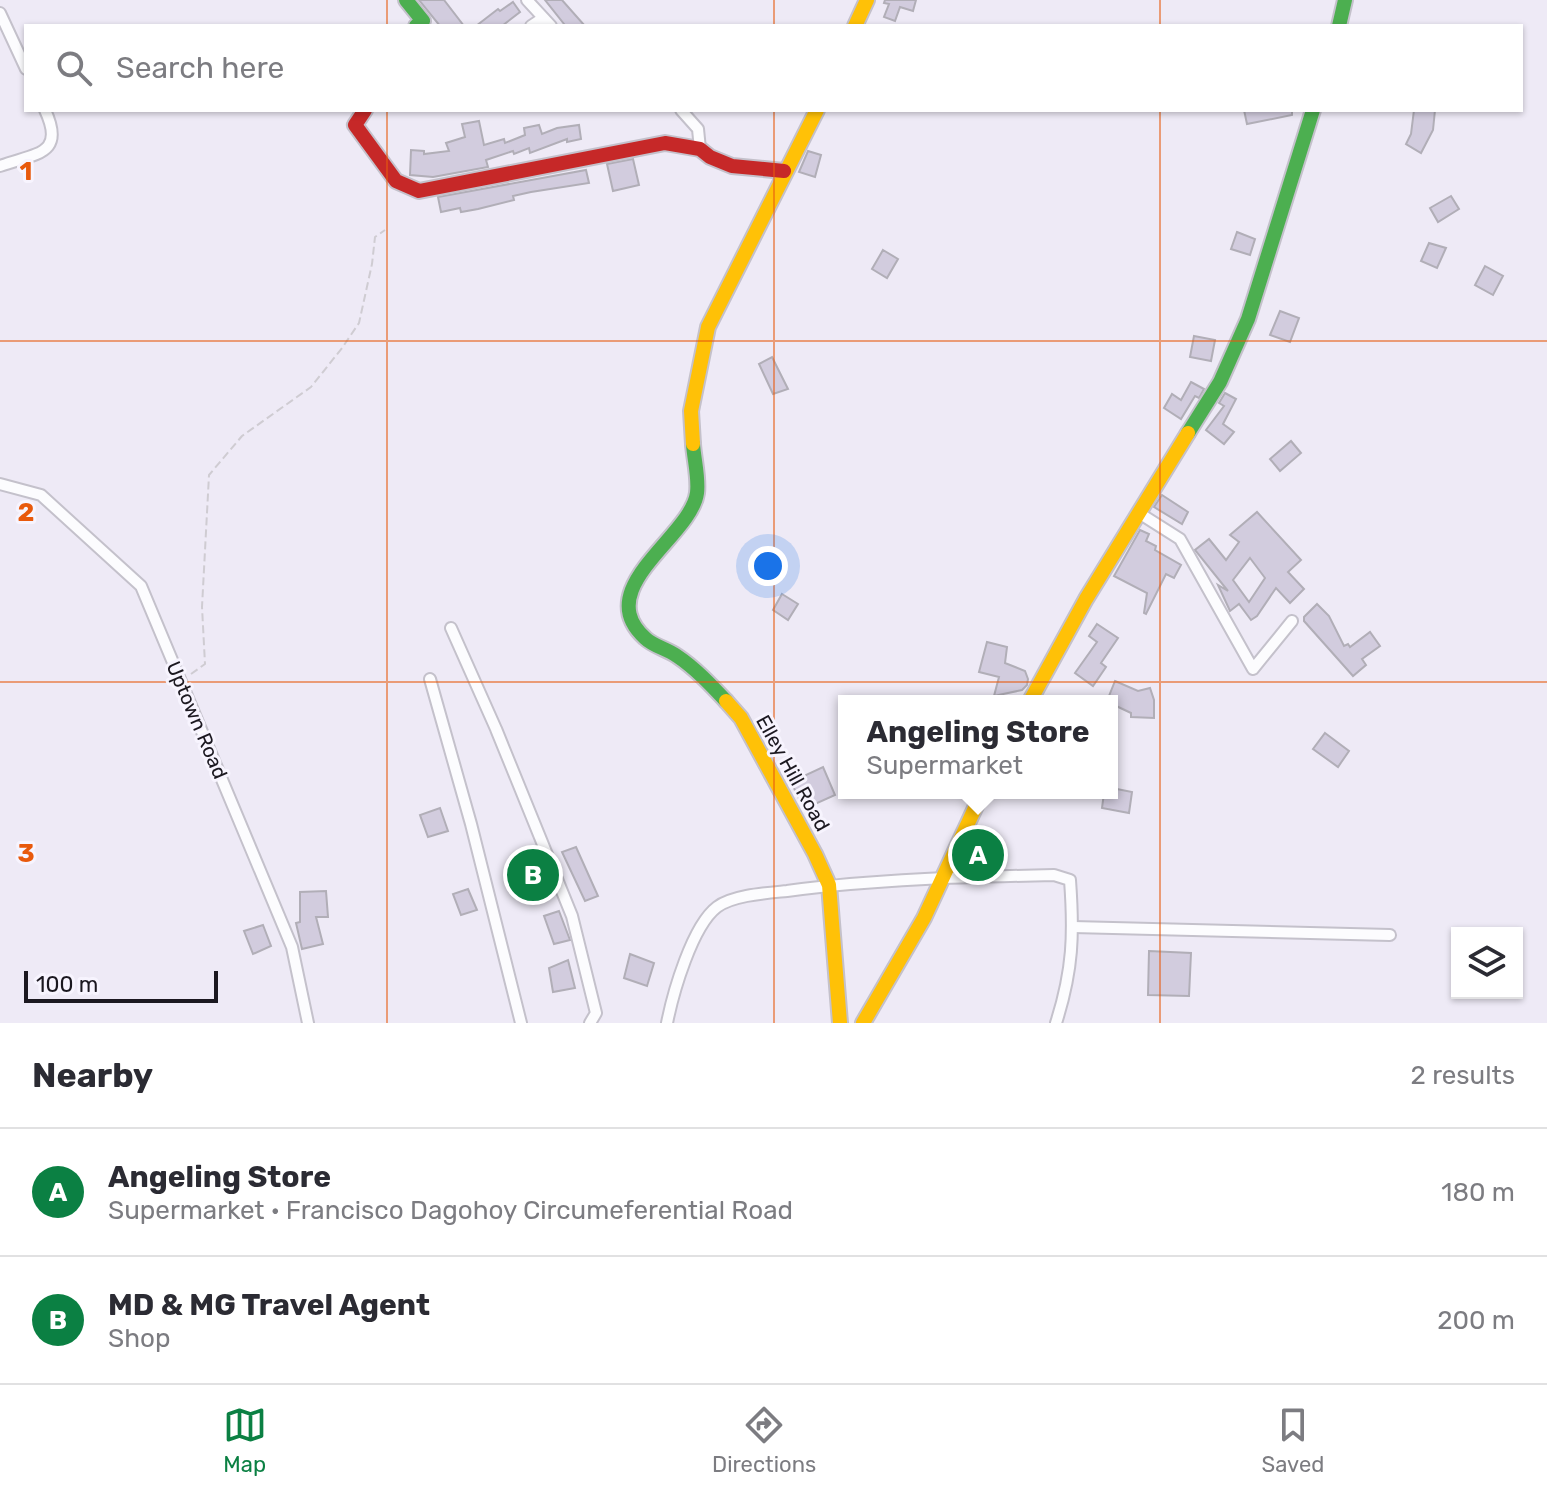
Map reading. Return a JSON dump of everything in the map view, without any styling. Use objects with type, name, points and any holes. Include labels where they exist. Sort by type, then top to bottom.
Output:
[{"type":"street","points":[[406,0],[422,24]]},
{"type":"street","points":[[527,0],[547,22]]},
{"type":"street","points":[[856,24],[867,0]]},
{"type":"street","points":[[1339,24],[1345,0]]},
{"type":"street","points":[[0,13],[24,65]]},
{"type":"street","points":[[0,166],[46,149],[52,141],[54,129],[46,112]]},
{"type":"street","points":[[364,112],[355,125],[396,181],[419,191],[665,143],[700,149],[732,166],[784,171]]},
{"type":"street","points":[[683,112],[698,129],[700,149]]},
{"type":"street","name":"Elley Hill Road","points":[[816,112],[708,327],[691,411],[697,494],[684,521],[647,562],[629,597],[632,621],[645,639],[677,656],[710,683],[741,718],[829,885],[840,1023]]},
{"type":"street","points":[[1033,695],[1086,599],[1220,382],[1248,319],[1312,112]]},
{"type":"street","name":"Uptown Road","points":[[0,484],[41,495],[141,586],[292,947],[308,1023]]},
{"type":"street","points":[[1139,513],[1180,539],[1253,669],[1292,621]]},
{"type":"street","points":[[451,628],[572,916],[596,1013],[590,1023]]},
{"type":"street","points":[[430,679],[521,1023]]},
{"type":"street","points":[[863,1023],[944,878],[979,799]]},
{"type":"street","points":[[667,1023],[671,1003],[699,928],[717,907],[748,896],[829,885],[1054,875],[1070,880],[1073,927],[1068,985],[1056,1023]]},
{"type":"street","points":[[1073,927],[1390,935]]},
{"type":"path","points":[[178,676],[196,673],[205,664],[202,607],[209,475],[242,436],[311,387],[342,348],[359,323],[375,237],[385,230]]},
{"type":"building","points":[[419,0],[444,0],[462,24],[438,24]]},
{"type":"building","points":[[545,0],[562,0],[583,24],[564,24]]},
{"type":"building","points":[[885,0],[916,0],[913,11],[900,7],[895,21],[884,17],[889,4],[884,3]]},
{"type":"building","points":[[513,2],[520,12],[505,24],[479,24],[498,9],[500,11]]},
{"type":"building","points":[[1244,112],[1292,112],[1292,115],[1247,124]]},
{"type":"building","points":[[1414,112],[1435,112],[1433,130],[1421,153],[1406,144],[1411,134]]},
{"type":"building","points":[[479,121],[484,145],[504,139],[505,143],[525,135],[524,128],[539,125],[542,134],[579,125],[581,139],[567,142],[567,139],[530,153],[529,148],[514,154],[513,151],[486,160],[488,167],[433,177],[410,175],[411,150],[424,151],[424,154],[449,151],[446,143],[465,137],[462,124]]},
{"type":"building","points":[[808,151],[821,155],[815,177],[799,172]]},
{"type":"building","points":[[633,159],[639,185],[613,191],[607,164]]},
{"type":"building","points":[[586,170],[589,183],[513,196],[514,200],[478,209],[461,212],[460,208],[441,212],[438,197]]},
{"type":"building","points":[[1451,196],[1459,209],[1438,222],[1430,208]]},
{"type":"building","points":[[1237,232],[1255,239],[1250,255],[1231,249]]},
{"type":"building","points":[[1429,243],[1446,248],[1437,268],[1421,261]]},
{"type":"building","points":[[883,250],[898,259],[887,278],[872,269]]},
{"type":"building","points":[[1485,266],[1503,276],[1493,295],[1475,285]]},
{"type":"building","points":[[1280,311],[1299,318],[1290,342],[1270,335]]},
{"type":"building","points":[[1194,336],[1215,340],[1211,361],[1190,357]]},
{"type":"building","points":[[772,357],[788,389],[773,394],[759,364]]},
{"type":"building","points":[[1191,382],[1204,389],[1199,398],[1195,396],[1181,419],[1164,408],[1172,394],[1181,400]]},
{"type":"building","points":[[1225,393],[1236,399],[1223,424],[1234,432],[1224,444],[1206,430],[1224,406],[1219,403]]},
{"type":"building","points":[[1291,441],[1301,453],[1280,471],[1270,459]]},
{"type":"building","points":[[1162,495],[1188,512],[1182,524],[1154,507]]},
{"type":"building","points":[[1257,512],[1301,560],[1288,572],[1304,589],[1290,603],[1276,588],[1251,620],[1239,604],[1230,611],[1218,585],[1228,591],[1195,550],[1209,539],[1226,560],[1239,542],[1230,535]],"holes":[[[1250,558],[1265,578],[1249,602],[1233,580]]]},
{"type":"building","points":[[1140,530],[1149,534],[1146,541],[1156,546],[1155,550],[1181,565],[1174,578],[1166,574],[1146,614],[1147,593],[1114,576]]},
{"type":"building","points":[[782,594],[798,604],[788,620],[773,610]]},
{"type":"building","points":[[1317,604],[1329,616],[1344,646],[1348,644],[1350,647],[1370,632],[1380,646],[1362,659],[1366,665],[1353,676],[1304,621],[1304,617]]},
{"type":"building","points":[[1097,624],[1118,638],[1101,663],[1106,667],[1093,686],[1075,673],[1097,642],[1089,636]]},
{"type":"building","points":[[987,642],[1007,647],[1005,663],[1025,671],[1027,685],[1022,690],[994,695],[999,677],[979,672]]},
{"type":"building","points":[[1115,681],[1138,691],[1150,688],[1154,718],[1131,717],[1131,713],[1118,707],[1118,695],[1109,695]]},
{"type":"building","points":[[1325,733],[1349,751],[1338,767],[1313,749]]},
{"type":"building","points":[[823,767],[835,795],[804,809],[791,782]]},
{"type":"building","points":[[1118,789],[1132,792],[1129,813],[1102,808],[1103,799],[1118,799]]},
{"type":"building","points":[[440,808],[448,831],[428,837],[420,815]]},
{"type":"building","points":[[576,847],[598,896],[585,901],[562,852]]},
{"type":"building","points":[[536,856],[548,887],[530,894],[518,863]]},
{"type":"building","points":[[468,889],[477,910],[461,915],[453,894]]},
{"type":"building","points":[[326,891],[328,917],[316,917],[323,944],[302,949],[296,923],[300,922],[300,892]]},
{"type":"building","points":[[559,911],[570,940],[554,944],[544,916]]},
{"type":"building","points":[[263,925],[271,946],[253,954],[244,931]]},
{"type":"building","points":[[1149,951],[1191,953],[1189,996],[1148,995]]},
{"type":"building","points":[[630,954],[654,963],[647,986],[624,978]]},
{"type":"building","points":[[568,960],[575,988],[553,992],[549,968]]},
{"type":"traffic: fast","points":[[406,0],[423,21],[419,24]]},
{"type":"traffic: fast","points":[[1339,24],[1345,0]]},
{"type":"traffic: fast","points":[[1188,433],[1220,382],[1248,319],[1312,112]]},
{"type":"traffic: fast","points":[[693,444],[697,493],[691,510],[636,582],[629,600],[631,619],[645,638],[684,661],[726,701]]},
{"type":"traffic: slow","points":[[856,24],[867,0]]},
{"type":"traffic: slow","points":[[693,444],[691,411],[708,327],[816,112]]},
{"type":"traffic: slow","points":[[1033,695],[1086,599],[1188,433]]},
{"type":"traffic: slow","points":[[726,701],[741,718],[829,885],[840,1023]]},
{"type":"traffic: slow","points":[[863,1023],[924,918],[979,799]]},
{"type":"traffic: jam","points":[[364,112],[355,125],[396,181],[419,191],[665,143],[700,149],[732,166],[784,171]]},
{"type":"place","name":"Angeling Store","points":[[978,855]]},
{"type":"place","name":"MD & MG Travel Agent","points":[[533,875]]}]
